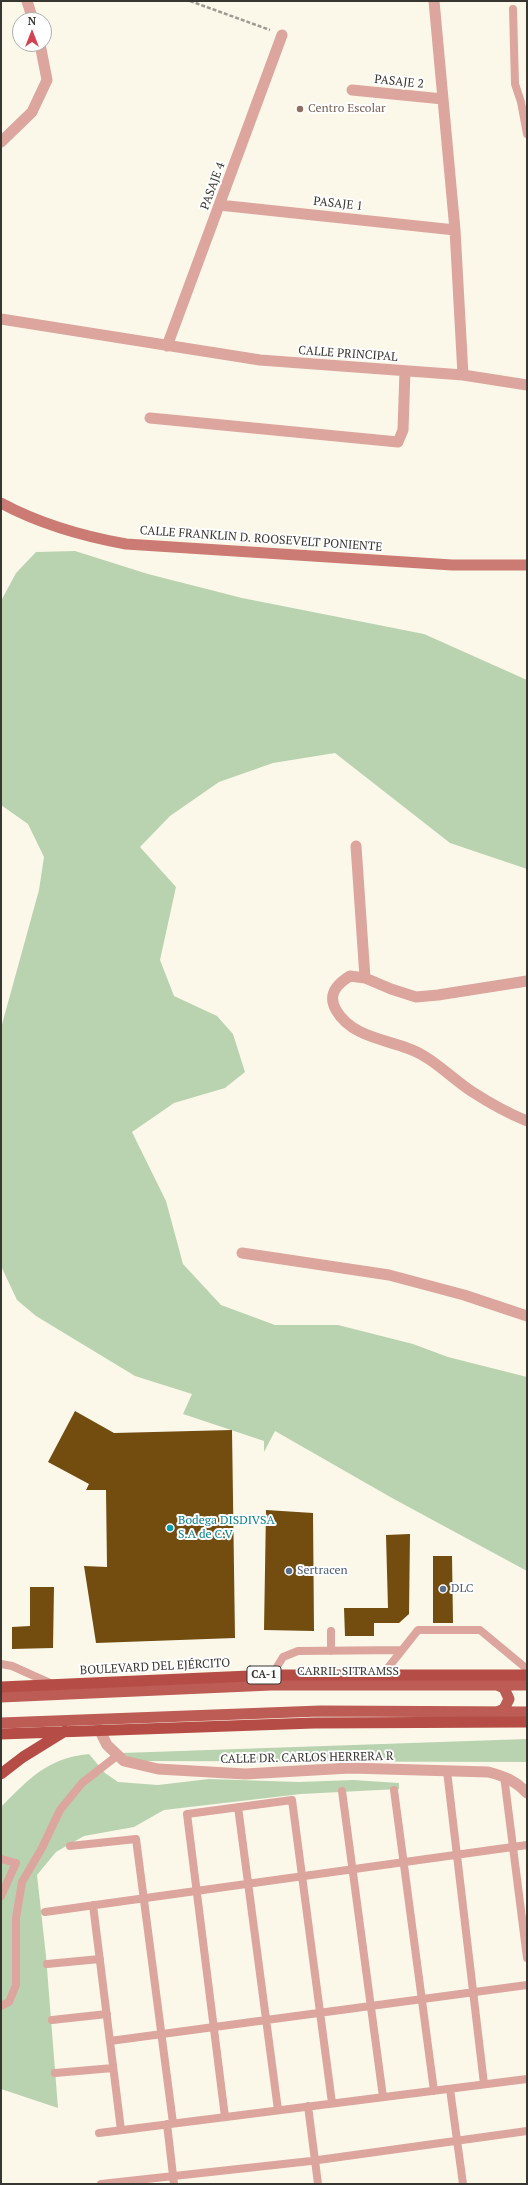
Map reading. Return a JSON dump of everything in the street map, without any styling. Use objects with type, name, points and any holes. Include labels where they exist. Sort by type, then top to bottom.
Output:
[{"type":"highway","name":"BOULEVARD DEL EJÉRCITO","points":[[1,1687],[272,1675],[527,1675]]},
{"type":"highway","points":[[1,1734],[67,1730],[314,1723],[527,1722]]},
{"type":"highway","points":[[1,1774],[28,1754],[67,1730]]},
{"type":"main road","name":"CALLE FRANKLIN D. ROOSEVELT PONIENTE","points":[[1,503],[56,527],[86,536],[126,544],[452,565],[527,565]]},
{"type":"main road","name":"CARRIL SITRAMSS","points":[[1,1697],[271,1684],[527,1685]]},
{"type":"main road","points":[[499,1686],[504,1688],[509,1698],[504,1709],[499,1711]]},
{"type":"main road","points":[[1,1723],[129,1716],[320,1711],[527,1712]]},
{"type":"street","points":[[27,1],[30,12]]},
{"type":"street","points":[[434,1],[455,230],[463,375]]},
{"type":"street","name":"PASAJE 4","points":[[167,346],[282,34]]},
{"type":"street","points":[[1,142],[32,112],[47,80],[42,52]]},
{"type":"street","name":"PASAJE 2","points":[[352,90],[443,100]]},
{"type":"street","name":"PASAJE 1","points":[[220,205],[455,230]]},
{"type":"street","name":"CALLE PRINCIPAL","points":[[1,319],[167,346],[289,363],[463,375],[527,385]]},
{"type":"street","points":[[150,418],[398,442],[403,430],[405,371]]},
{"type":"street","points":[[356,846],[365,978]]},
{"type":"street","points":[[527,981],[416,997],[391,989],[365,978],[350,976],[337,985],[332,996],[336,1010],[348,1024],[369,1037],[409,1048],[471,1090],[510,1114],[527,1121]]},
{"type":"street","points":[[242,1253],[389,1275],[464,1295],[527,1316]]},
{"type":"street","name":"CALLE DR. CARLOS HERRERA R","points":[[99,1729],[107,1746],[124,1761],[158,1769],[245,1774],[350,1768],[488,1772],[504,1776],[520,1785],[527,1793]]},
{"type":"lane","points":[[513,9],[515,84],[521,102],[527,134]]},
{"type":"lane","points":[[382,1674],[418,1630],[480,1630],[527,1669]]},
{"type":"lane","points":[[331,1631],[331,1651]]},
{"type":"lane","points":[[272,1675],[278,1662],[289,1653],[402,1650]]},
{"type":"lane","points":[[1,1664],[12,1666],[54,1685]]},
{"type":"lane","points":[[1,2006],[9,2002],[16,1985],[16,1918],[22,1882],[42,1848],[60,1810],[82,1783],[118,1755]]},
{"type":"lane","points":[[447,1771],[484,2084]]},
{"type":"lane","points":[[504,1776],[527,1958]]},
{"type":"lane","points":[[394,1790],[434,2091]]},
{"type":"lane","points":[[342,1791],[383,2097]]},
{"type":"lane","points":[[226,2117],[187,1814],[238,1807],[292,1800],[332,2103]]},
{"type":"lane","points":[[238,1807],[278,2110]]},
{"type":"lane","points":[[70,1846],[136,1839],[162,2034],[170,2124],[173,2180]]},
{"type":"lane","points":[[45,1912],[527,1845]]},
{"type":"lane","points":[[1,1859],[16,1863],[1,1896]]},
{"type":"lane","points":[[93,1905],[121,2130]]},
{"type":"lane","points":[[47,1964],[100,1959]]},
{"type":"lane","points":[[110,2041],[527,1985]]},
{"type":"lane","points":[[52,2020],[107,2014]]},
{"type":"lane","points":[[56,2073],[113,2068]]},
{"type":"lane","points":[[99,2133],[527,2079]]},
{"type":"lane","points":[[450,2089],[463,2184]]},
{"type":"lane","points":[[308,2106],[318,2184]]},
{"type":"lane","points":[[101,2184],[173,2180],[527,2131]]},
{"type":"path","points":[[190,1],[282,34]]},
{"type":"green space","points":[[75,551],[148,574],[242,598],[424,634],[527,680],[527,869],[450,843],[335,753],[273,763],[219,782],[170,816],[140,847],[176,887],[160,960],[174,996],[217,1016],[233,1034],[245,1072],[225,1088],[174,1103],[132,1132],[166,1201],[183,1264],[221,1305],[275,1325],[338,1325],[413,1344],[448,1357],[527,1377],[527,1571],[392,1498],[275,1431],[264,1452],[264,1441],[183,1414],[192,1394],[135,1376],[36,1316],[17,1300],[1,1266],[1,1028],[39,890],[44,857],[28,824],[1,805],[1,601],[16,573],[36,552]]},
{"type":"green space","points":[[527,1739],[527,1762],[134,1761],[122,1753]]},
{"type":"green space","points":[[89,1754],[105,1773],[118,1782],[158,1785],[209,1779],[299,1782],[353,1780],[399,1783],[399,1789],[301,1794],[164,1810],[134,1827],[84,1836],[56,1852],[37,1875],[46,1956],[58,2108],[1,2089],[1,1807],[30,1779],[50,1765],[74,1756]]},
{"type":"building","name":"Bodega DISDIVSA S.A de C.V","points":[[75,1411],[114,1433],[232,1430],[235,1638],[96,1643],[84,1566],[107,1567],[106,1490],[86,1490],[89,1484],[48,1462]]},
{"type":"building","name":"Sertracen","points":[[266,1510],[313,1513],[314,1631],[264,1630]]},
{"type":"building","points":[[410,1534],[409,1614],[399,1623],[374,1623],[374,1636],[345,1636],[344,1608],[388,1608],[386,1535]]},
{"type":"building","name":"DLC","points":[[433,1556],[452,1556],[453,1623],[433,1623]]},
{"type":"building","points":[[30,1587],[54,1587],[53,1648],[12,1649],[12,1627],[30,1626]]},
{"type":"place","name":"Centro Escolar","points":[[300,109]]},
{"type":"place","name":"Bodega DISDIVSA S.A de C.V","points":[[170,1528]]},
{"type":"place","name":"Sertracen","points":[[289,1571]]},
{"type":"place","name":"DLC","points":[[443,1589]]}]
